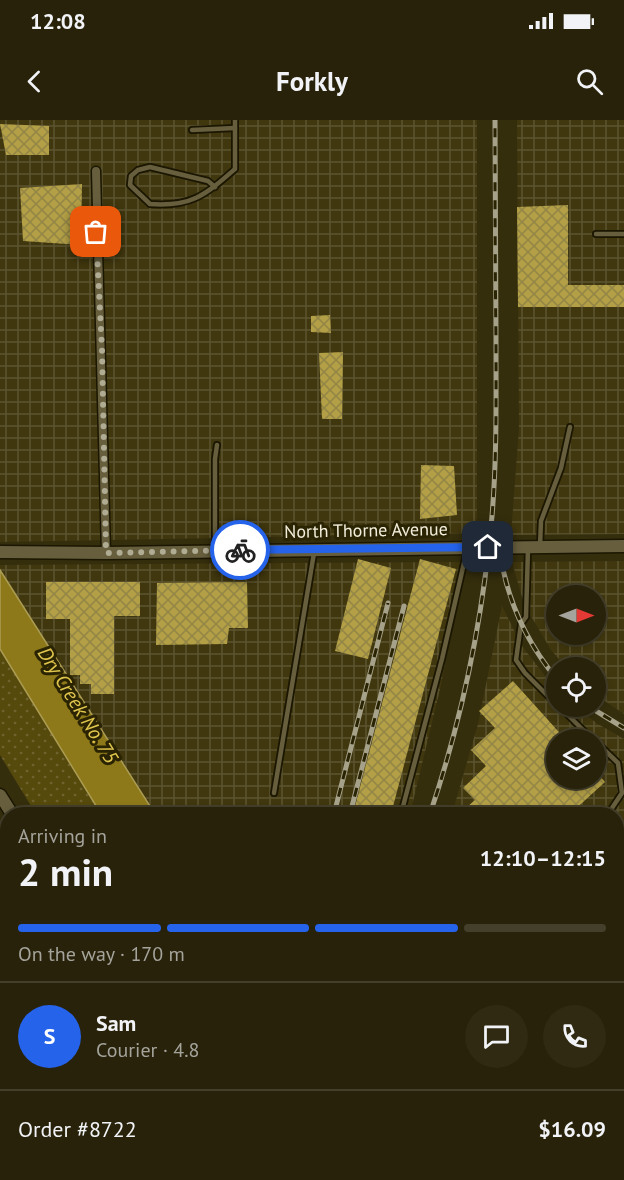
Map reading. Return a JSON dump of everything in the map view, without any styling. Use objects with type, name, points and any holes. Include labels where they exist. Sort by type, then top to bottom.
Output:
[{"type":"street","points":[[96,171],[106,553]]},
{"type":"street","name":"North Thorne Avenue","points":[[0,552],[106,553],[624,546]]},
{"type":"lane","points":[[215,187],[208,181],[150,167],[138,170],[131,176],[130,185],[150,204],[170,206],[202,197],[215,187],[236,169],[235,120]]},
{"type":"lane","points":[[192,130],[235,128]]},
{"type":"lane","points":[[596,234],[624,234]]},
{"type":"lane","points":[[546,693],[525,673],[516,660],[521,624],[526,617],[534,546],[561,468],[570,427]]},
{"type":"lane","points":[[215,550],[217,445]]},
{"type":"lane","points":[[403,807],[442,659],[467,547]]},
{"type":"lane","points":[[274,793],[315,550]]},
{"type":"lane","points":[[570,717],[582,729]]},
{"type":"lane","points":[[606,752],[618,763],[622,793],[613,807]]},
{"type":"shaded area","points":[[0,120],[477,120],[477,533],[0,542]]},
{"type":"shaded area","points":[[517,120],[624,120],[624,534],[511,535],[519,428]]},
{"type":"shaded area","points":[[624,561],[624,714],[606,702],[606,657],[557,657],[548,645],[606,645],[606,585],[546,585],[546,642],[522,597],[512,562]]},
{"type":"shaded area","points":[[463,562],[441,685],[412,807],[151,807],[0,570],[0,565]]},
{"type":"shaded area","points":[[502,606],[522,646],[546,677],[546,717],[589,717],[624,739],[624,807],[454,807],[478,724]]},
{"type":"shaded area","points":[[0,649],[98,807],[32,807],[0,755]]},
{"type":"water","name":"Dry Creek No. 75","points":[[0,570],[151,807],[97,807],[0,649]]},
{"type":"building","points":[[0,124],[49,126],[49,155],[6,155]]},
{"type":"building","points":[[82,184],[81,245],[23,241],[20,188]]},
{"type":"building","points":[[568,205],[568,285],[624,285],[624,307],[518,307],[517,207]]},
{"type":"building","points":[[330,315],[331,333],[311,332],[311,316]]},
{"type":"building","points":[[343,352],[342,419],[322,419],[319,353]]},
{"type":"building","points":[[421,465],[454,466],[457,515],[420,519]]},
{"type":"building","points":[[358,559],[391,568],[368,659],[335,651]]},
{"type":"building","points":[[420,559],[456,569],[393,807],[355,807]]},
{"type":"building","points":[[46,582],[140,582],[140,616],[114,616],[114,694],[91,694],[91,684],[80,684],[80,675],[70,675],[70,619],[46,619]]},
{"type":"building","points":[[247,582],[248,628],[229,628],[227,644],[156,645],[157,583]]},
{"type":"building","points":[[513,681],[556,729],[546,729],[546,789],[597,789],[578,807],[467,807],[475,800],[463,788],[486,766],[471,750],[495,728],[479,711]]},
{"type":"railway","points":[[432,807],[452,742],[470,667],[483,592],[492,516],[496,405],[495,120]]},
{"type":"railway","points":[[497,524],[507,586],[522,625],[546,665]]},
{"type":"railway","points":[[336,807],[388,603]]},
{"type":"railway","points":[[352,807],[404,606]]},
{"type":"railway","points":[[606,717],[624,728]]},
{"type":"way so far","points":[[96,232],[102,350],[106,553],[240,550]]},
{"type":"route","points":[[240,550],[488,547]]}]
